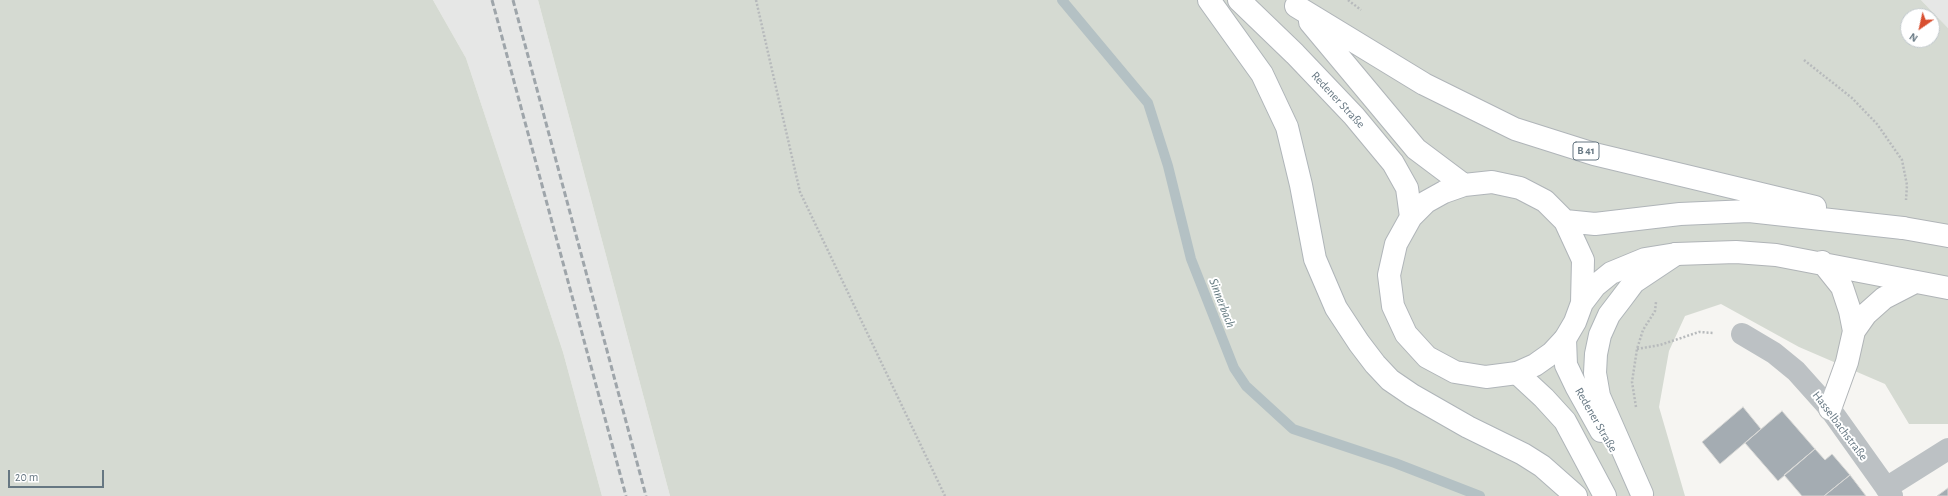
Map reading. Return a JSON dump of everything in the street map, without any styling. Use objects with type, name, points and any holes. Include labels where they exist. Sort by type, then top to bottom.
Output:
[{"type":"main road","points":[[1209,0],[1262,74],[1287,127],[1301,184],[1315,259],[1336,308],[1359,344],[1390,380],[1468,427],[1523,454],[1542,466],[1576,496]]},
{"type":"main road","name":"Redener Straße","points":[[1239,0],[1295,54],[1354,116],[1393,163],[1407,188],[1412,217]]},
{"type":"main road","name":"B 41","points":[[1293,3],[1416,149],[1464,185]]},
{"type":"main road","name":"B 41","points":[[1293,3],[1424,84],[1515,129],[1550,141],[1627,162],[1903,228],[1948,236]]},
{"type":"main road","points":[[1492,182],[1520,188],[1545,201],[1565,221],[1583,260],[1582,303],[1576,322],[1565,339],[1552,353],[1535,365],[1517,373],[1486,378],[1455,372],[1427,357],[1406,334],[1393,306],[1389,275],[1396,244],[1412,217],[1426,202],[1444,192],[1464,185],[1492,182]]},
{"type":"main road","name":"B 41","points":[[1565,221],[1594,224],[1680,214],[1749,212],[1903,228]]},
{"type":"main road","points":[[1582,303],[1595,286],[1610,273],[1645,259],[1676,254],[1736,252],[1776,255],[1822,262],[1948,288]]},
{"type":"main road","points":[[1642,495],[1599,396],[1595,373],[1596,354],[1600,335],[1609,315],[1634,282],[1676,254]]},
{"type":"main road","points":[[1822,262],[1842,287],[1850,311],[1854,331]]},
{"type":"main road","points":[[1830,409],[1847,362],[1854,331],[1866,314],[1884,298],[1915,282]]},
{"type":"main road","name":"Redener Straße","points":[[1565,339],[1566,364],[1576,388],[1607,442],[1642,495]]},
{"type":"main road","points":[[1517,373],[1544,398],[1565,421],[1605,496]]},
{"type":"street","name":"Hasselbachstraße","points":[[1742,334],[1774,352],[1796,371],[1830,409],[1889,492]]},
{"type":"street","points":[[1889,492],[1948,449]]},
{"type":"path","points":[[756,0],[800,192],[945,496]]},
{"type":"path","points":[[1804,60],[1852,98],[1877,124],[1902,160],[1907,185],[1903,228]]},
{"type":"path","points":[[1637,349],[1660,345],[1699,332],[1742,334]]},
{"type":"shaded area","points":[[0,0],[433,0],[466,58],[563,352],[602,496],[0,496]]},
{"type":"shaded area","points":[[433,0],[538,0],[670,496],[602,496],[563,352],[466,58]]},
{"type":"shaded area","points":[[538,0],[1921,0],[1929,8],[1900,8],[1900,48],[1940,48],[1940,20],[1948,28],[1948,424],[1909,424],[1885,384],[1799,347],[1721,304],[1685,316],[1669,351],[1659,407],[1685,496],[670,496]]},
{"type":"shaded area","points":[[1921,0],[1948,0],[1948,28],[1940,20],[1940,8],[1929,8]]},
{"type":"building","points":[[1743,407],[1761,429],[1720,464],[1702,442]]},
{"type":"building","points":[[1782,411],[1815,449],[1778,481],[1745,443]]},
{"type":"building","points":[[1815,449],[1825,460],[1832,454],[1850,475],[1824,496],[1802,496],[1784,475]]},
{"type":"building","points":[[1850,475],[1866,496],[1824,496]]},
{"type":"building","points":[[1948,488],[1948,496],[1937,496]]},
{"type":"waterway","name":"Sinnerbach","points":[[1062,0],[1148,103],[1168,166],[1191,259],[1234,368],[1246,386],[1293,429],[1395,463],[1480,496]]},
{"type":"railway","points":[[492,0],[626,496]]},
{"type":"railway","points":[[513,0],[646,496]]}]
